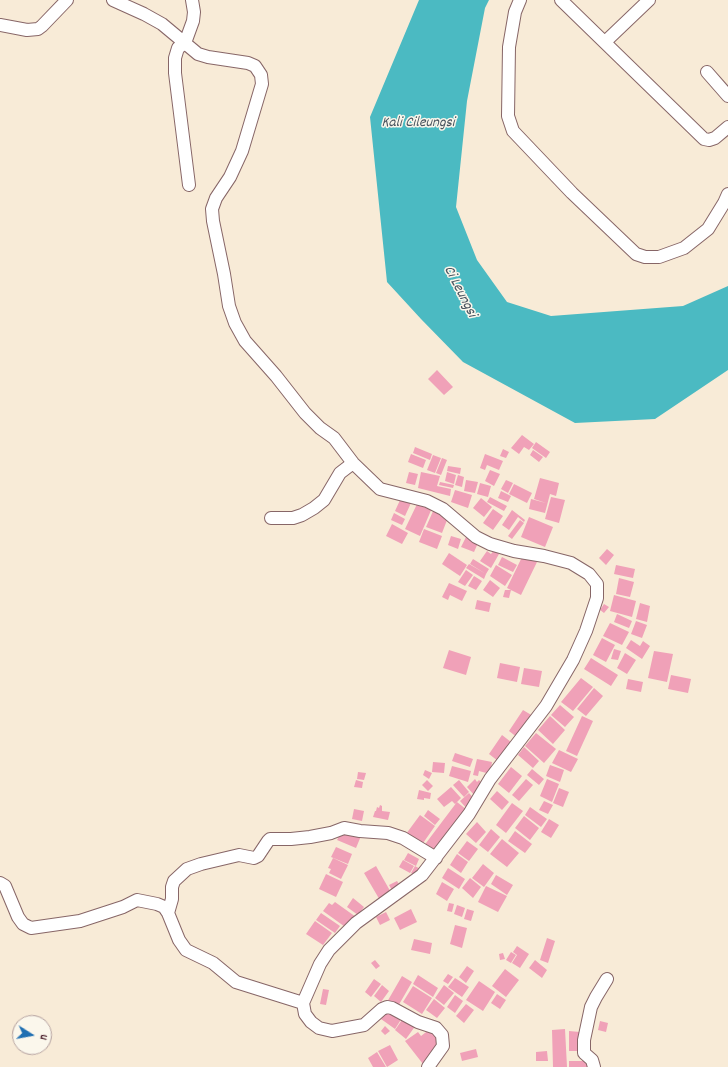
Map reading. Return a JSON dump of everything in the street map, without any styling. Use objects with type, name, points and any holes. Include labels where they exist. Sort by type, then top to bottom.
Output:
[{"type":"street","points":[[0,25],[29,30],[38,28],[42,26],[67,0]]},
{"type":"street","points":[[113,0],[162,24],[198,54],[248,63],[255,66],[261,75],[262,84],[242,151],[230,178],[216,198],[212,209],[229,306],[234,322],[245,341],[276,376],[305,413],[320,428],[334,438],[353,463],[380,489],[427,501],[444,509],[476,538],[490,544],[514,551],[544,556],[571,563],[589,574],[597,584],[597,598],[574,660],[546,706],[490,779],[469,814],[422,876],[356,922],[329,950],[320,964],[303,1003],[305,1014],[311,1022],[319,1028],[332,1031],[364,1025],[382,1009],[387,1007],[392,1008],[418,1022],[436,1028],[442,1035],[443,1046],[428,1067]]},
{"type":"street","points":[[189,185],[175,73],[175,58],[178,48],[185,43],[193,21],[192,0]]},
{"type":"street","points":[[520,0],[515,12],[509,47],[508,116],[513,131],[572,193],[636,254],[645,257],[660,257],[684,248],[708,229],[728,194]]},
{"type":"street","points":[[561,0],[704,139],[709,140],[715,138],[728,127]]},
{"type":"street","points":[[605,42],[649,0]]},
{"type":"street","points":[[707,72],[728,96]]},
{"type":"street","points":[[271,518],[294,518],[314,508],[324,500],[340,473],[353,463]]},
{"type":"street","points":[[168,913],[172,899],[172,887],[174,881],[187,869],[239,855],[254,858],[258,856],[270,839],[310,837],[331,833],[344,828],[388,833],[403,838],[436,858]]},
{"type":"street","points":[[0,883],[5,886],[18,917],[23,924],[28,927],[80,921],[123,907],[137,900],[150,902],[164,907],[179,940],[186,950],[213,963],[236,982],[303,1003]]},
{"type":"street","points":[[594,1067],[592,1060],[584,1053],[584,1040],[592,1007],[607,979]]},
{"type":"water","points":[[419,0],[489,0],[485,8],[467,101],[456,207],[477,260],[507,302],[551,316],[683,306],[728,286],[728,370],[655,419],[575,423],[463,362],[387,282],[370,117]]},
{"type":"building","points":[[437,370],[453,387],[444,395],[428,379]]},
{"type":"building","points":[[522,435],[534,444],[529,450],[524,447],[519,454],[511,448]]},
{"type":"building","points":[[536,442],[550,452],[546,458],[532,448]]},
{"type":"building","points":[[415,447],[432,454],[430,460],[413,453]]},
{"type":"building","points":[[503,449],[509,452],[506,458],[500,456]]},
{"type":"building","points":[[533,450],[543,457],[539,462],[530,455]]},
{"type":"building","points":[[411,454],[426,460],[423,468],[408,462]]},
{"type":"building","points":[[485,454],[503,461],[499,470],[487,465],[485,470],[480,468]]},
{"type":"building","points":[[433,455],[441,458],[435,473],[427,470]]},
{"type":"building","points":[[442,458],[447,460],[441,475],[436,473]]},
{"type":"building","points":[[448,466],[461,468],[460,474],[447,471]]},
{"type":"building","points":[[490,470],[500,474],[494,486],[485,481]]},
{"type":"building","points":[[409,472],[418,474],[415,485],[406,483]]},
{"type":"building","points":[[421,472],[440,476],[437,486],[451,489],[450,496],[418,488]]},
{"type":"building","points":[[447,472],[456,475],[454,484],[445,481]]},
{"type":"building","points":[[458,475],[464,477],[462,487],[455,485]]},
{"type":"building","points":[[540,478],[559,483],[556,496],[550,494],[545,513],[529,509],[531,499],[546,503],[534,499]]},
{"type":"building","points":[[466,480],[478,482],[475,493],[464,491]]},
{"type":"building","points":[[506,480],[513,483],[508,493],[501,489]]},
{"type":"building","points":[[440,482],[454,485],[453,488],[439,485]]},
{"type":"building","points":[[480,483],[491,486],[488,497],[477,494]]},
{"type":"building","points":[[514,484],[532,493],[527,503],[509,494]]},
{"type":"building","points":[[455,490],[472,495],[468,508],[451,502]]},
{"type":"building","points":[[501,491],[511,496],[508,502],[498,498]]},
{"type":"building","points":[[490,497],[507,506],[504,511],[487,502]]},
{"type":"building","points":[[551,497],[565,500],[559,523],[545,519]]},
{"type":"building","points":[[401,498],[411,503],[405,516],[395,511]]},
{"type":"building","points":[[481,498],[492,507],[484,517],[473,508]]},
{"type":"building","points":[[418,502],[432,508],[420,536],[405,529]]},
{"type":"building","points":[[434,509],[449,515],[442,533],[426,527]]},
{"type":"building","points":[[493,509],[503,516],[493,530],[483,523]]},
{"type":"building","points":[[512,510],[525,520],[524,522],[518,517],[509,530],[502,525]]},
{"type":"building","points":[[394,513],[405,519],[402,525],[391,520]]},
{"type":"building","points":[[529,517],[553,527],[545,547],[521,537]]},
{"type":"building","points":[[520,520],[524,523],[512,539],[508,536]]},
{"type":"building","points":[[392,524],[408,533],[402,544],[386,536]]},
{"type":"building","points":[[424,529],[442,536],[437,549],[419,542]]},
{"type":"building","points":[[451,536],[461,539],[458,549],[448,545]]},
{"type":"building","points":[[466,537],[478,543],[474,552],[461,547]]},
{"type":"building","points":[[607,549],[614,555],[606,565],[599,558]]},
{"type":"building","points":[[494,550],[499,554],[491,568],[480,561],[487,551],[491,554]]},
{"type":"building","points":[[449,553],[467,565],[460,576],[442,564]]},
{"type":"building","points":[[523,555],[537,562],[521,595],[507,588]]},
{"type":"building","points":[[502,557],[517,565],[513,572],[498,565]]},
{"type":"building","points":[[473,559],[489,569],[486,574],[470,564]]},
{"type":"building","points":[[469,564],[486,574],[484,579],[466,568]]},
{"type":"building","points":[[496,565],[512,575],[505,586],[490,576]]},
{"type":"building","points":[[616,565],[635,569],[633,578],[614,574]]},
{"type":"building","points":[[466,570],[473,575],[465,586],[458,582]]},
{"type":"building","points":[[474,576],[482,581],[476,590],[468,586]]},
{"type":"building","points":[[619,578],[634,582],[630,597],[616,594]]},
{"type":"building","points":[[490,580],[500,588],[493,597],[483,590]]},
{"type":"building","points":[[449,583],[467,591],[462,601],[450,595],[448,600],[442,597]]},
{"type":"building","points":[[505,590],[511,590],[509,598],[503,597]]},
{"type":"building","points":[[614,595],[636,601],[632,617],[610,611]]},
{"type":"building","points":[[477,600],[491,603],[489,612],[475,609]]},
{"type":"building","points":[[640,603],[650,606],[647,622],[636,619]]},
{"type":"building","points":[[604,604],[609,607],[604,613],[600,610]]},
{"type":"building","points":[[617,614],[632,621],[629,628],[614,622]]},
{"type":"building","points":[[636,621],[647,625],[642,638],[631,634]]},
{"type":"building","points":[[610,623],[629,632],[622,645],[603,636]]},
{"type":"building","points":[[602,638],[615,645],[606,662],[593,655]]},
{"type":"building","points":[[631,640],[640,646],[643,641],[650,646],[642,659],[626,648]]},
{"type":"building","points":[[614,649],[621,651],[618,660],[611,659]]},
{"type":"building","points":[[449,650],[471,657],[466,675],[443,668]]},
{"type":"building","points":[[654,651],[673,654],[667,682],[648,678]]},
{"type":"building","points":[[625,653],[636,660],[627,674],[617,668]]},
{"type":"building","points":[[591,658],[618,675],[611,686],[584,669]]},
{"type":"building","points":[[500,663],[520,667],[517,682],[497,678]]},
{"type":"building","points":[[524,668],[542,671],[539,687],[521,684]]},
{"type":"building","points":[[671,675],[691,679],[688,693],[668,689]]},
{"type":"building","points":[[581,678],[593,687],[573,711],[561,702]]},
{"type":"building","points":[[628,679],[643,682],[641,692],[626,689]]},
{"type":"building","points":[[594,688],[603,696],[586,716],[577,709]]},
{"type":"building","points":[[560,705],[574,717],[565,727],[551,715]]},
{"type":"building","points":[[523,710],[533,716],[518,738],[509,731]]},
{"type":"building","points":[[550,716],[565,730],[553,744],[538,730]]},
{"type":"building","points":[[582,716],[593,721],[577,756],[566,751]]},
{"type":"building","points":[[536,733],[556,749],[544,763],[525,746]]},
{"type":"building","points":[[502,735],[511,742],[498,761],[489,754]]},
{"type":"building","points":[[524,747],[539,761],[533,768],[518,755]]},
{"type":"building","points":[[559,750],[578,759],[571,772],[552,763]]},
{"type":"building","points":[[455,753],[473,759],[470,767],[452,761]]},
{"type":"building","points":[[477,759],[492,762],[490,774],[479,771],[478,776],[473,775]]},
{"type":"building","points":[[433,762],[445,763],[444,773],[432,772]]},
{"type":"building","points":[[550,765],[564,770],[560,782],[546,776]]},
{"type":"building","points":[[452,766],[471,771],[468,782],[449,776]]},
{"type":"building","points":[[511,767],[522,776],[509,793],[498,784]]},
{"type":"building","points":[[532,769],[544,779],[539,785],[527,775]]},
{"type":"building","points":[[425,770],[432,773],[429,779],[423,775]]},
{"type":"building","points":[[358,772],[366,773],[364,780],[357,779]]},
{"type":"building","points":[[475,779],[477,782],[479,780],[483,784],[475,796],[467,787]]},
{"type":"building","points":[[526,779],[533,785],[519,801],[512,795]]},
{"type":"building","points":[[547,779],[559,784],[552,802],[540,796]]},
{"type":"building","points":[[356,780],[363,782],[362,788],[354,787]]},
{"type":"building","points":[[427,780],[433,786],[428,791],[422,785]]},
{"type":"building","points":[[459,780],[469,792],[464,797],[453,785]]},
{"type":"building","points":[[451,787],[461,798],[455,804],[452,801],[444,807],[437,799]]},
{"type":"building","points":[[559,788],[569,792],[563,807],[553,803]]},
{"type":"building","points":[[419,790],[431,793],[430,799],[417,799]]},
{"type":"building","points":[[497,791],[509,802],[502,810],[490,799]]},
{"type":"building","points":[[469,793],[477,802],[468,810],[460,801]]},
{"type":"building","points":[[544,801],[553,805],[548,814],[539,810]]},
{"type":"building","points":[[457,802],[467,810],[433,854],[423,847]]},
{"type":"building","points":[[512,803],[523,811],[506,833],[496,825]]},
{"type":"building","points":[[380,805],[382,806],[382,811],[390,812],[388,820],[373,817],[377,807],[379,808]]},
{"type":"building","points":[[530,807],[547,819],[541,827],[525,815]]},
{"type":"building","points":[[354,809],[364,811],[362,821],[352,819]]},
{"type":"building","points":[[428,810],[440,819],[435,825],[424,816]]},
{"type":"building","points":[[420,815],[435,826],[421,846],[406,834]]},
{"type":"building","points":[[524,816],[539,828],[530,840],[515,828]]},
{"type":"building","points":[[549,819],[559,825],[551,838],[541,832]]},
{"type":"building","points":[[477,822],[486,832],[476,843],[466,834]]},
{"type":"building","points":[[343,828],[361,836],[356,848],[337,840]]},
{"type":"building","points":[[491,829],[500,837],[488,852],[479,845]]},
{"type":"building","points":[[515,831],[532,844],[525,853],[508,841]]},
{"type":"building","points":[[502,839],[519,853],[507,867],[490,854]]},
{"type":"building","points":[[467,841],[478,849],[469,861],[458,853]]},
{"type":"building","points":[[336,847],[352,854],[348,864],[331,857]]},
{"type":"building","points":[[408,853],[419,859],[416,866],[404,860]]},
{"type":"building","points":[[457,854],[468,862],[461,873],[450,865]]},
{"type":"building","points":[[333,858],[348,865],[341,879],[329,873],[331,869],[328,868]]},
{"type":"building","points":[[403,860],[414,866],[410,873],[399,867]]},
{"type":"building","points":[[483,864],[494,873],[484,887],[472,878]]},
{"type":"building","points":[[376,866],[393,896],[381,902],[364,873]]},
{"type":"building","points":[[415,866],[422,870],[418,877],[411,873]]},
{"type":"building","points":[[448,868],[465,879],[459,889],[442,878]]},
{"type":"building","points":[[326,874],[343,882],[336,897],[319,889]]},
{"type":"building","points":[[496,875],[513,885],[507,895],[491,884]]},
{"type":"building","points":[[470,878],[481,887],[473,898],[462,888]]},
{"type":"building","points":[[397,881],[402,889],[394,894],[389,885]]},
{"type":"building","points":[[442,882],[454,889],[447,901],[436,894]]},
{"type":"building","points":[[486,886],[507,896],[498,912],[478,902]]},
{"type":"building","points":[[353,898],[364,907],[358,915],[347,907]]},
{"type":"building","points":[[335,902],[356,917],[348,929],[323,911],[329,903],[332,905]]},
{"type":"building","points":[[449,903],[454,904],[452,912],[447,911]]},
{"type":"building","points":[[457,905],[465,908],[462,917],[454,914]]},
{"type":"building","points":[[411,909],[417,922],[400,930],[394,918]]},
{"type":"building","points":[[467,909],[474,911],[471,921],[464,919]]},
{"type":"building","points":[[386,912],[390,920],[380,925],[376,917]]},
{"type":"building","points":[[321,913],[340,926],[335,933],[316,920]]},
{"type":"building","points":[[315,921],[332,933],[323,945],[306,934]]},
{"type":"building","points":[[455,925],[467,928],[462,948],[450,944]]},
{"type":"building","points":[[547,938],[555,941],[548,963],[540,960]]},
{"type":"building","points":[[414,939],[432,943],[430,954],[411,950]]},
{"type":"building","points":[[517,946],[529,954],[520,968],[512,963],[517,955],[513,952]]},
{"type":"building","points":[[511,952],[516,955],[511,963],[506,960]]},
{"type":"building","points":[[503,953],[505,959],[500,960],[499,954]]},
{"type":"building","points":[[375,960],[380,966],[376,969],[371,963]]},
{"type":"building","points":[[535,960],[547,970],[542,978],[529,968]]},
{"type":"building","points":[[467,966],[474,971],[466,983],[459,977]]},
{"type":"building","points":[[505,969],[519,980],[506,997],[492,986]]},
{"type":"building","points":[[448,974],[453,977],[448,984],[443,981]]},
{"type":"building","points":[[418,975],[438,988],[433,997],[413,984]]},
{"type":"building","points":[[402,976],[412,982],[397,1008],[387,1002]]},
{"type":"building","points":[[455,978],[469,987],[462,997],[448,987]]},
{"type":"building","points":[[374,979],[381,984],[371,997],[365,992]]},
{"type":"building","points":[[479,981],[495,992],[483,1011],[466,1000]]},
{"type":"building","points":[[382,985],[389,991],[381,1002],[374,996]]},
{"type":"building","points":[[444,985],[454,993],[444,1005],[435,998]]},
{"type":"building","points":[[413,986],[432,998],[422,1014],[403,1002]]},
{"type":"building","points":[[323,989],[329,990],[326,1005],[320,1004]]},
{"type":"building","points":[[497,994],[506,1000],[500,1009],[491,1003]]},
{"type":"building","points":[[455,995],[463,1001],[455,1013],[447,1007]]},
{"type":"building","points":[[434,999],[445,1008],[437,1018],[426,1010]]},
{"type":"building","points":[[466,1004],[474,1010],[464,1023],[456,1016]]},
{"type":"building","points":[[389,1008],[402,1018],[395,1029],[381,1019]]},
{"type":"building","points":[[404,1017],[416,1025],[406,1039],[395,1030]]},
{"type":"building","points":[[600,1021],[608,1023],[606,1032],[598,1030]]},
{"type":"building","points":[[385,1026],[390,1031],[385,1035],[381,1031]]},
{"type":"building","points":[[430,1029],[442,1044],[430,1054],[432,1056],[423,1064],[405,1041],[418,1032],[421,1036]]},
{"type":"building","points":[[565,1029],[567,1067],[553,1067],[552,1030]]},
{"type":"building","points":[[569,1031],[580,1032],[579,1051],[569,1051]]},
{"type":"building","points":[[390,1045],[398,1060],[387,1067],[378,1051]]},
{"type":"building","points":[[476,1049],[478,1057],[462,1061],[460,1053]]},
{"type":"building","points":[[547,1051],[548,1061],[536,1061],[536,1052]]},
{"type":"building","points":[[377,1052],[386,1067],[373,1067],[368,1058]]},
{"type":"building","points":[[569,1061],[591,1061],[591,1067],[569,1067]]},
{"type":"water label","name":"Kali Cileungsi","points":[[418,124]]},
{"type":"water label","name":"Ci Leungsi","points":[[459,292]]}]
